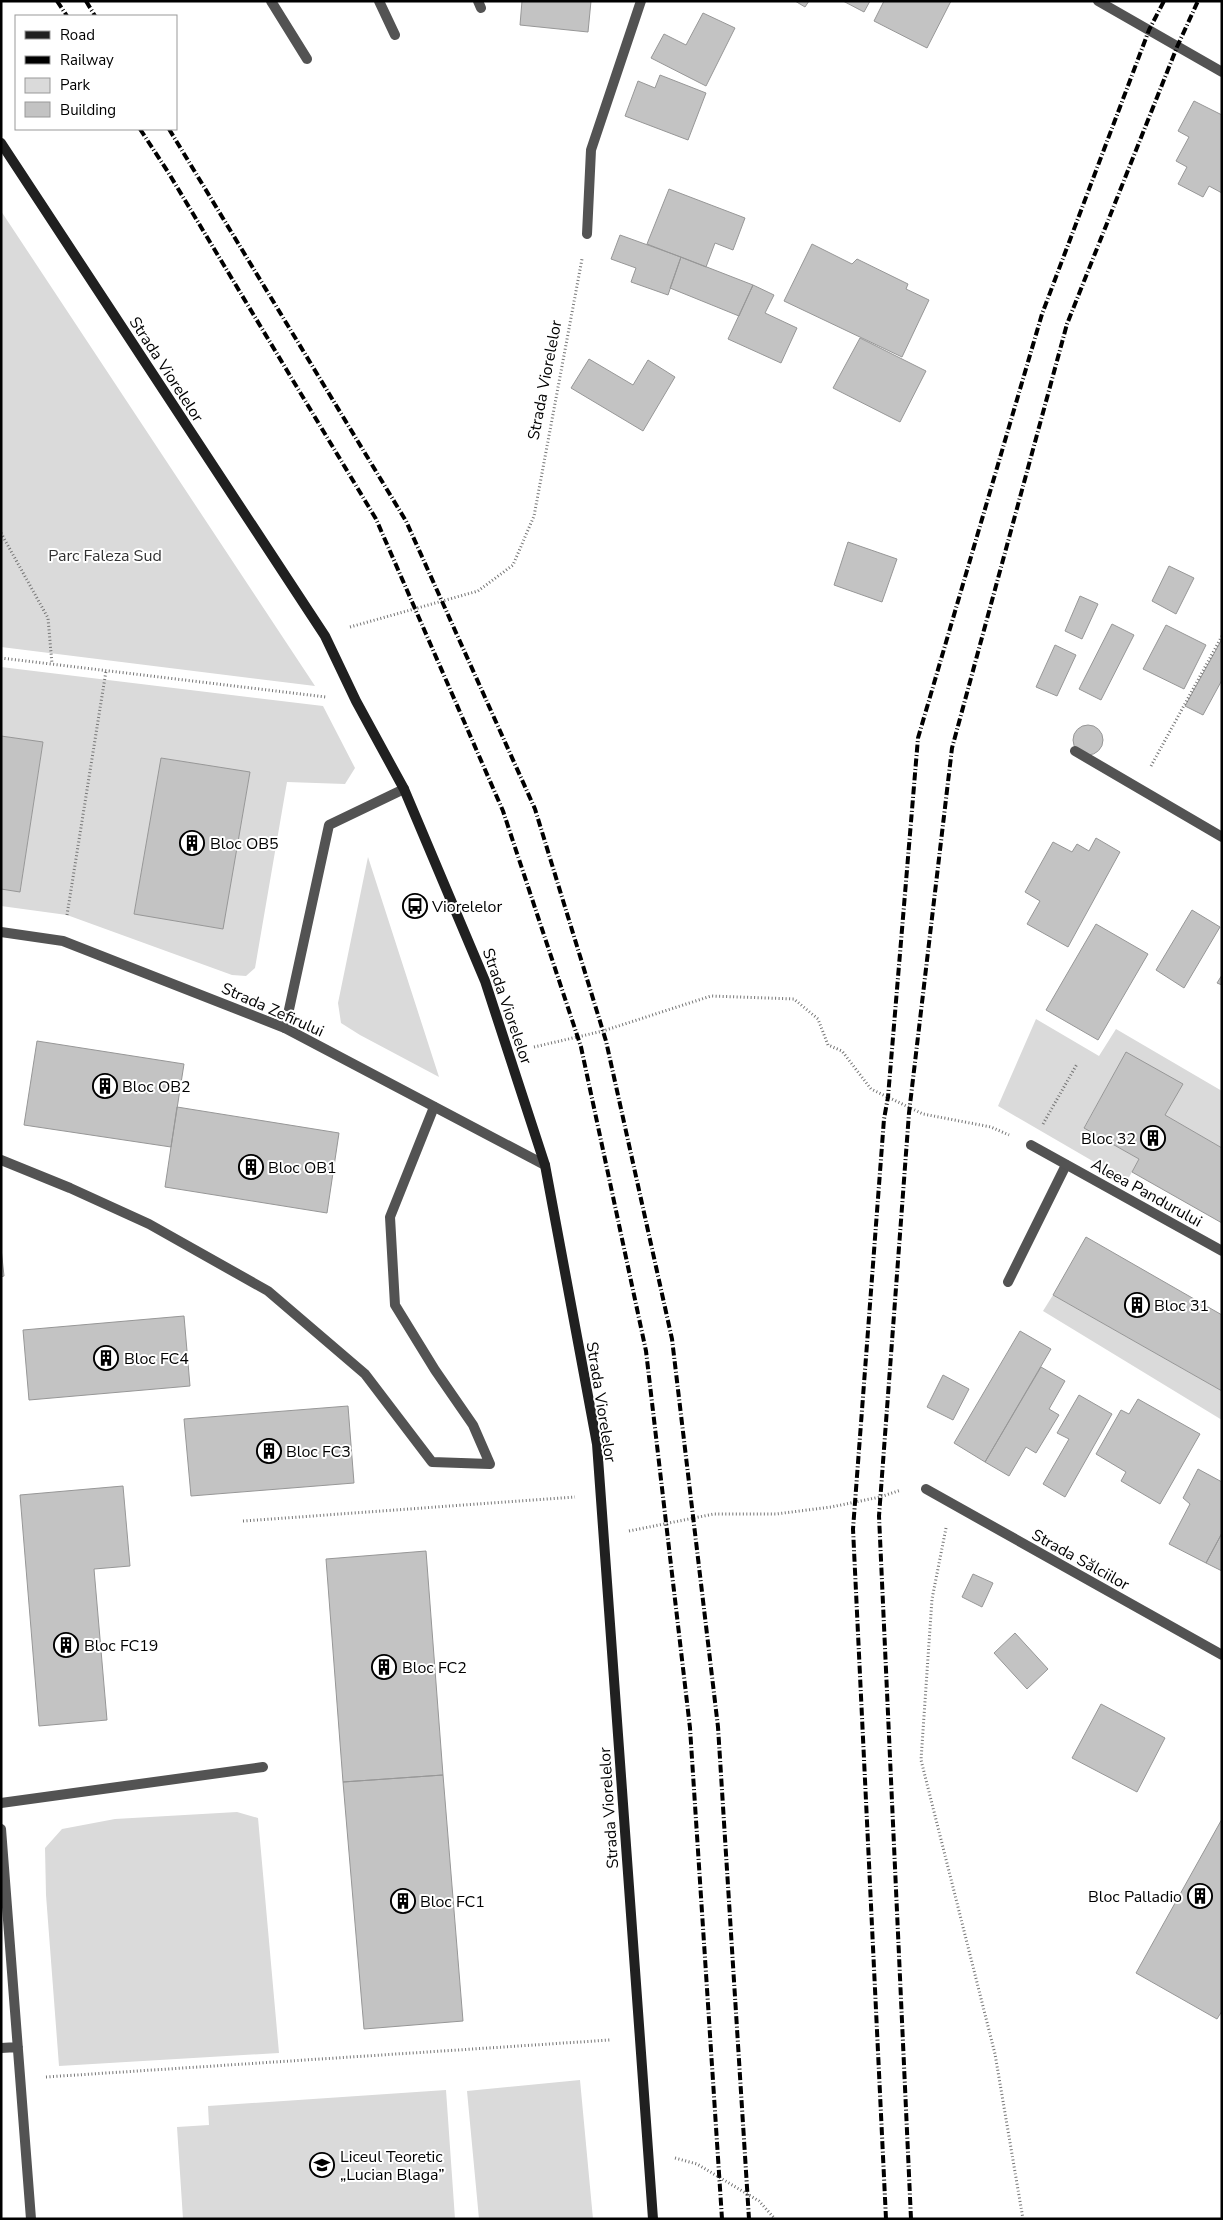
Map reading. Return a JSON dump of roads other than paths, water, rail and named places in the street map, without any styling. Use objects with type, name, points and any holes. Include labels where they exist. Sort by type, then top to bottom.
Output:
[{"type":"street","points":[[271,1],[307,59]]},
{"type":"street","points":[[379,1],[395,35]]},
{"type":"street","points":[[587,234],[591,150],[642,1]]},
{"type":"street","points":[[1098,1],[1222,72]]},
{"type":"street","name":"Strada Viorelelor","points":[[1,143],[325,636],[356,701],[404,789],[485,981],[545,1165],[596,1444],[652,2219]]},
{"type":"street","points":[[1075,752],[1222,837]]},
{"type":"street","points":[[286,1028],[329,825],[404,789]]},
{"type":"street","name":"Strada Zefirului","points":[[1,932],[63,941],[286,1028],[545,1165]]},
{"type":"street","points":[[1,1160],[70,1188],[149,1224],[268,1291],[365,1374],[432,1462],[490,1464],[473,1425],[435,1370],[395,1306],[390,1217],[434,1107]]},
{"type":"street","name":"Aleea Pandurului","points":[[1031,1145],[1222,1251]]},
{"type":"street","points":[[1008,1282],[1066,1165]]},
{"type":"street","name":"Strada Sălciilor","points":[[926,1489],[1222,1655]]},
{"type":"street","points":[[1,1803],[263,1768]]},
{"type":"street","points":[[1,1829],[31,2219]]},
{"type":"street","points":[[1,2048],[18,2047]]},
{"type":"railway","points":[[57,1],[66,15]]},
{"type":"railway","points":[[86,1],[94,15]]},
{"type":"railway","points":[[886,2219],[853,1529],[884,1119],[888,1097],[918,738],[1042,314],[1149,30],[1164,1]]},
{"type":"railway","points":[[911,2219],[879,1516],[909,1113],[952,748],[1067,324],[1177,47],[1198,1]]},
{"type":"railway","points":[[141,130],[168,172],[376,519],[503,811],[581,1047],[646,1351],[690,1728],[722,2219]]},
{"type":"railway","points":[[170,130],[406,521],[535,809],[606,1041],[672,1339],[718,1727],[749,2219]]},
{"type":"place","name":"Bloc OB5","points":[[192,843]]},
{"type":"place","name":"Viorelelor","points":[[415,906]]},
{"type":"place","name":"Bloc OB2","points":[[105,1086]]},
{"type":"place","name":"Bloc 32","points":[[1153,1138]]},
{"type":"place","name":"Bloc OB1","points":[[251,1167]]},
{"type":"place","name":"Bloc 31","points":[[1137,1305]]},
{"type":"place","name":"Bloc FC4","points":[[106,1358]]},
{"type":"place","name":"Bloc FC3","points":[[269,1451]]},
{"type":"place","name":"Bloc FC19","points":[[66,1645]]},
{"type":"place","name":"Bloc FC2","points":[[384,1667]]},
{"type":"place","name":"Bloc Palladio","points":[[1200,1896]]},
{"type":"place","name":"Bloc FC1","points":[[403,1901]]},
{"type":"place","name":"Liceul Teoretic „Lucian Blaga”","points":[[322,2165]]},
{"type":"park label","name":"Parc Faleza Sud","points":[[105,555]]}]
